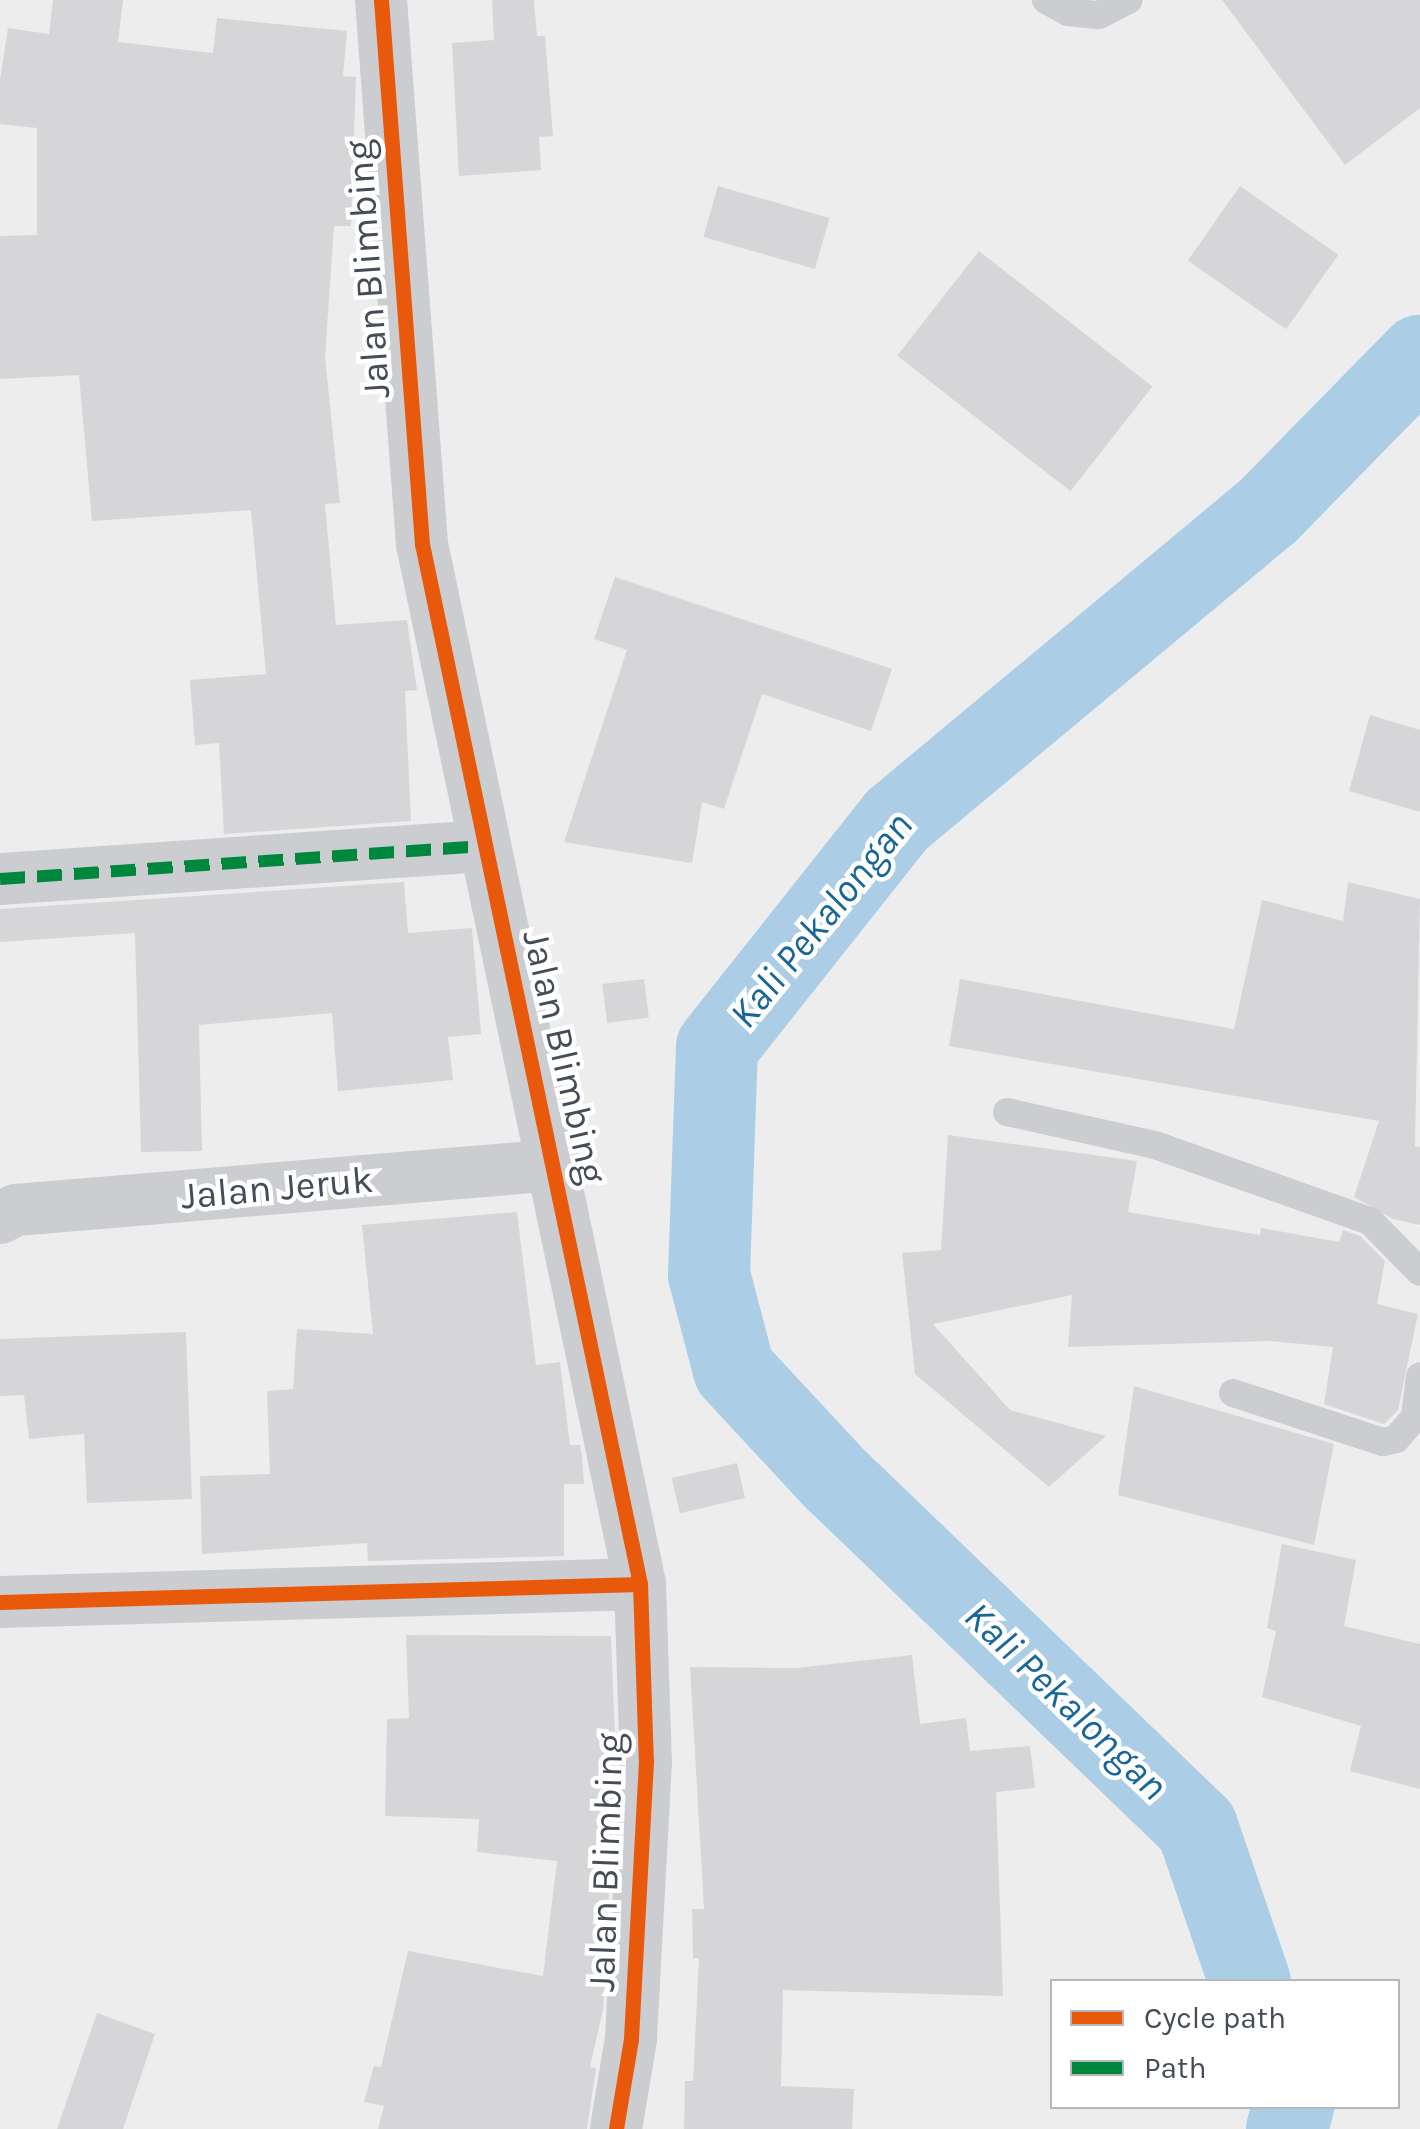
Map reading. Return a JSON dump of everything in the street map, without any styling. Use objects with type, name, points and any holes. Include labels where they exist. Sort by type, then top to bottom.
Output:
[{"type":"street","name":"Jalan Blimbing","points":[[381,0],[422,544],[484,846],[556,1165],[640,1584],[646,1760],[631,2039],[616,2129]]},
{"type":"street","points":[[0,879],[484,846]]},
{"type":"street","name":"Jalan Jeruk","points":[[0,1218],[16,1210],[556,1165]]},
{"type":"street","points":[[0,1602],[640,1584]]},
{"type":"lane","points":[[1046,0],[1068,12],[1098,15],[1128,0]]},
{"type":"lane","points":[[1007,1112],[1155,1145],[1370,1221],[1420,1272]]},
{"type":"lane","points":[[1234,1393],[1383,1442],[1396,1439],[1414,1417],[1420,1376]]},
{"type":"building","points":[[53,0],[123,0],[118,42],[213,53],[217,18],[347,31],[343,76],[356,77],[351,226],[334,226],[325,357],[340,503],[325,504],[336,625],[407,620],[417,690],[405,691],[411,821],[224,834],[219,743],[195,745],[190,680],[266,674],[251,510],[92,521],[79,375],[0,379],[0,236],[37,235],[37,128],[0,124],[0,80],[8,28],[49,34]]},
{"type":"building","points":[[492,0],[534,0],[537,36],[545,36],[553,136],[539,137],[541,170],[459,176],[452,43],[494,40]]},
{"type":"building","points":[[1222,0],[1420,0],[1420,108],[1345,165]]},
{"type":"building","points":[[718,186],[830,218],[815,269],[703,237]]},
{"type":"building","points":[[1240,186],[1338,255],[1286,329],[1188,261]]},
{"type":"building","points":[[979,251],[1152,386],[1070,491],[897,356]]},
{"type":"building","points":[[615,577],[892,669],[871,731],[762,694],[724,809],[702,802],[692,863],[564,842],[627,650],[594,639]]},
{"type":"building","points":[[1370,715],[1420,730],[1420,812],[1349,791]]},
{"type":"building","points":[[404,882],[408,933],[472,928],[481,1034],[448,1037],[453,1080],[338,1091],[332,1013],[199,1025],[202,1151],[141,1152],[135,933],[0,942],[0,909]]},
{"type":"building","points":[[1348,882],[1420,899],[1415,1146],[1420,1147],[1420,1225],[1393,1219],[1354,1197],[1379,1121],[949,1046],[960,979],[1234,1029],[1262,900],[1343,921]]},
{"type":"building","points":[[644,979],[649,1018],[607,1023],[602,984]]},
{"type":"building","points":[[948,1135],[1137,1161],[1128,1212],[1260,1235],[1261,1228],[1339,1242],[1343,1230],[1360,1236],[1385,1261],[1377,1304],[1418,1314],[1398,1410],[1384,1424],[1324,1404],[1333,1347],[1270,1341],[1068,1347],[1072,1295],[933,1324],[1010,1410],[1106,1436],[1049,1487],[915,1374],[902,1253],[941,1250]]},
{"type":"building","points":[[517,1212],[536,1365],[560,1362],[570,1445],[580,1445],[582,1456],[584,1484],[564,1484],[564,1556],[368,1561],[367,1543],[202,1554],[200,1476],[270,1474],[267,1391],[293,1389],[297,1329],[373,1334],[362,1225]]},
{"type":"building","points":[[186,1332],[192,1499],[87,1503],[84,1434],[29,1439],[24,1395],[0,1396],[0,1339]]},
{"type":"building","points":[[1134,1386],[1334,1444],[1314,1545],[1118,1495]]},
{"type":"building","points":[[737,1463],[745,1498],[680,1513],[672,1478]]},
{"type":"building","points":[[1282,1544],[1356,1560],[1344,1626],[1420,1644],[1420,1789],[1350,1771],[1361,1726],[1262,1697],[1276,1631],[1267,1628]]},
{"type":"building","points":[[406,1635],[611,1636],[616,1761],[603,2010],[590,2067],[596,2068],[587,2129],[378,2129],[384,2106],[364,2102],[374,2066],[381,2067],[408,1951],[543,1976],[557,1861],[477,1852],[479,1819],[385,1816],[387,1719],[409,1718]]},
{"type":"building","points":[[912,1655],[920,1724],[966,1718],[970,1751],[1030,1746],[1035,1788],[996,1792],[1003,1996],[783,1990],[781,2086],[854,2089],[852,2129],[684,2129],[685,2081],[693,2081],[699,1958],[693,1958],[692,1909],[704,1909],[690,1667],[796,1668]]},
{"type":"building","points":[[97,2013],[155,2034],[123,2129],[57,2129]]},
{"type":"waterway","name":"Kali Pekalongan","points":[[1249,1979],[1197,1827],[837,1481],[734,1370],[709,1275],[717,1047],[897,820],[1266,513],[1420,356]]},
{"type":"waterway","name":"Kali Pekalongan","points":[[1287,2129],[1292,2109]]},
{"type":"marked path","points":[[0,879],[484,846]]},
{"type":"cycle path","points":[[381,0],[422,544],[640,1584],[646,1761],[631,2039],[616,2129]]},
{"type":"cycle path","points":[[0,1602],[640,1584]]}]
